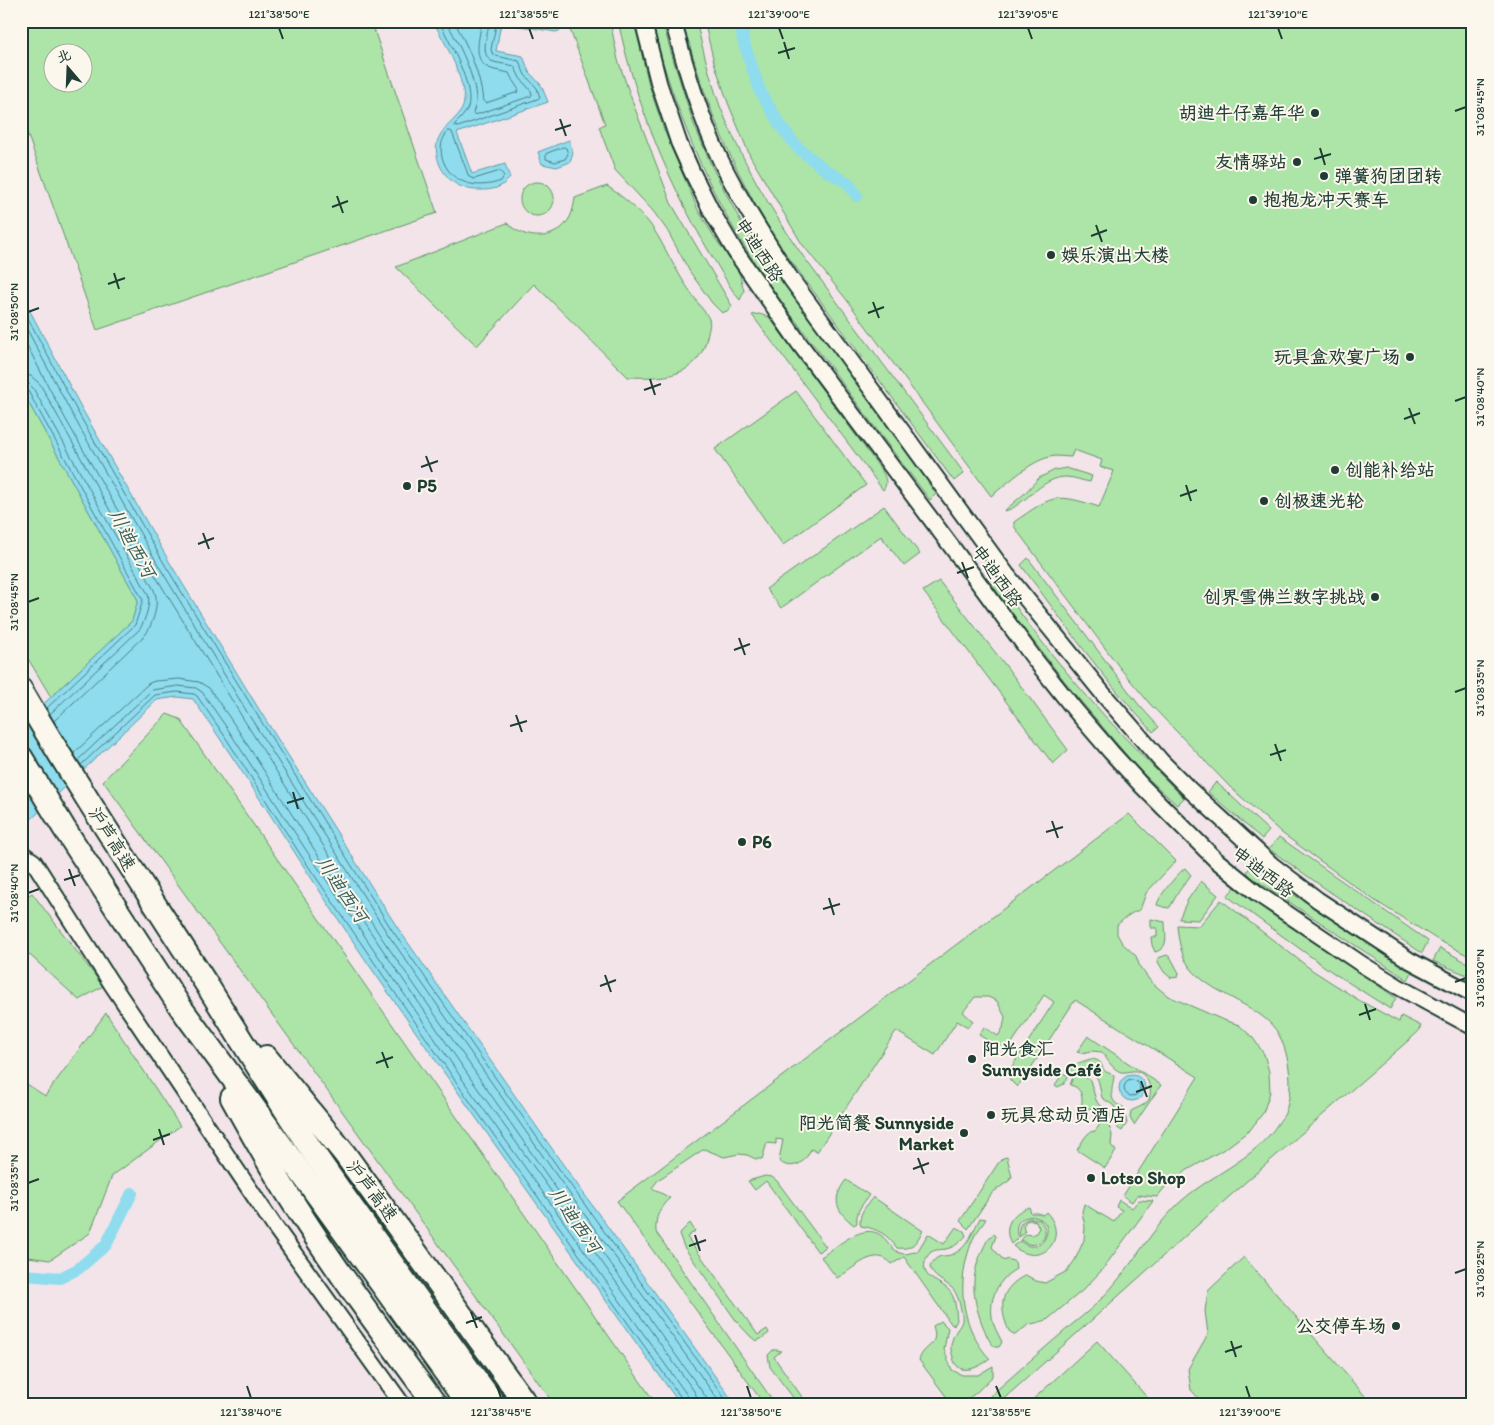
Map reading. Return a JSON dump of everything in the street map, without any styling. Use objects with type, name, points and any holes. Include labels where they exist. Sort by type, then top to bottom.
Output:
[{"type":"highway","name":"沪芦高速","points":[[22,691],[90,803],[312,1151],[494,1404]]},
{"type":"highway","name":"沪芦高速","points":[[21,757],[64,828],[181,1008],[468,1404]]},
{"type":"highway","name":"沪芦高速","points":[[207,985],[344,1153],[526,1404]]},
{"type":"highway","name":"沪芦高速","points":[[181,1008],[267,1160],[298,1210],[435,1404]]},
{"type":"street","name":"申迪西路","points":[[643,21],[659,84],[679,143],[712,212],[735,251],[799,343],[1036,661],[1075,710],[1110,752],[1142,786],[1216,860],[1244,883],[1363,965],[1397,986],[1473,1027]]},
{"type":"street","name":"申迪西路","points":[[673,21],[710,137],[762,236],[791,279],[1004,569],[1104,695],[1156,755],[1190,790],[1272,865],[1318,900],[1409,960],[1473,994]]},
{"type":"street","points":[[21,853],[28,866],[111,983],[275,1227],[402,1404]]},
{"type":"green space","points":[[21,21],[371,21],[437,213],[97,330],[21,116]]},
{"type":"green space","points":[[576,21],[610,21],[618,60],[671,203],[732,306],[729,310],[722,313],[712,303],[690,272],[667,230],[653,211],[615,170],[599,127],[605,124],[569,27]]},
{"type":"green space","points":[[618,21],[634,21],[649,85],[664,130],[698,210],[739,272],[744,291],[740,300],[728,284],[695,227],[667,171],[634,82]]},
{"type":"green space","points":[[651,21],[662,21],[693,122],[712,167],[742,224],[938,492],[930,500],[780,299],[737,234],[710,183],[687,131],[667,77]]},
{"type":"green space","points":[[683,21],[696,21],[720,106],[737,145],[768,202],[803,256],[964,473],[954,481],[777,242],[742,179],[722,136],[705,92]]},
{"type":"green space","points":[[704,21],[1473,21],[1473,958],[1438,940],[1374,900],[1283,834],[1230,787],[1150,704],[1120,668],[1014,526],[1014,522],[1027,513],[1054,499],[1072,499],[1099,507],[1114,471],[1100,467],[1102,460],[1074,450],[1071,457],[1055,456],[1029,466],[991,496],[846,299],[802,244],[750,156],[728,103],[714,62]]},
{"type":"green space","points":[[537,182],[544,183],[549,187],[553,192],[553,206],[549,211],[544,215],[537,216],[530,215],[525,211],[521,206],[520,199],[521,192],[525,187],[530,183]]},
{"type":"green space","points":[[607,186],[630,203],[650,224],[675,268],[709,319],[710,324],[702,351],[696,361],[677,373],[666,376],[628,377],[534,284],[477,346],[396,267],[507,223],[514,229],[531,236],[549,235],[564,225],[571,215],[575,198]]},
{"type":"green space","points":[[759,314],[769,317],[882,471],[886,481],[883,490],[752,315]]},
{"type":"green space","points":[[21,389],[138,600],[132,621],[51,697],[21,647]]},
{"type":"green space","points":[[796,391],[866,485],[783,545],[715,449]]},
{"type":"green space","points":[[1066,468],[1092,476],[1090,482],[1069,477],[1053,480],[1009,510],[1004,511],[1039,478],[1055,470]]},
{"type":"green space","points":[[884,506],[920,554],[904,566],[881,536],[781,608],[766,589]]},
{"type":"green space","points":[[1028,558],[1139,705],[1159,727],[1153,732],[1101,671],[1021,565]]},
{"type":"green space","points":[[939,581],[1006,666],[1068,750],[1053,764],[923,591]]},
{"type":"green space","points":[[997,581],[1074,681],[1184,798],[1177,805],[1139,770],[1073,692],[1010,611],[992,584]]},
{"type":"green space","points":[[167,714],[180,719],[656,1404],[554,1404],[103,781]]},
{"type":"green space","points":[[1216,782],[1269,831],[1262,839],[1208,792]]},
{"type":"green space","points":[[1129,814],[1176,861],[1146,893],[1140,910],[1131,914],[1117,925],[1117,934],[1122,943],[1136,956],[1140,967],[1151,982],[1168,996],[1239,1025],[1253,1038],[1264,1054],[1269,1072],[1270,1092],[1263,1113],[1250,1130],[1226,1148],[1184,1172],[1165,1187],[1157,1197],[1137,1195],[1132,1202],[1123,1196],[1198,1077],[1075,1000],[1017,1087],[1007,1074],[1054,1002],[1044,995],[1006,1052],[979,1035],[984,1027],[998,1036],[1003,1028],[1005,1017],[997,1001],[988,997],[975,997],[963,1012],[973,1021],[968,1027],[957,1021],[935,1055],[896,1031],[817,1152],[811,1149],[806,1158],[798,1164],[791,1166],[781,1163],[779,1160],[783,1140],[776,1139],[776,1144],[767,1143],[762,1159],[739,1154],[724,1157],[704,1149],[658,1180],[652,1188],[670,1198],[663,1205],[659,1213],[656,1222],[656,1232],[775,1404],[764,1404],[617,1201]]},
{"type":"green space","points":[[1279,837],[1428,941],[1422,953],[1269,849]]},
{"type":"green space","points":[[1250,867],[1413,970],[1408,980],[1251,877],[1247,872]]},
{"type":"green space","points":[[1185,868],[1191,875],[1170,907],[1157,905],[1168,886]]},
{"type":"green space","points":[[1201,881],[1218,895],[1199,920],[1179,919],[1187,901]]},
{"type":"green space","points":[[1236,886],[1396,998],[1390,1009],[1332,972],[1227,896]]},
{"type":"green space","points":[[32,893],[103,986],[79,1000],[21,947],[21,900]]},
{"type":"green space","points":[[1221,900],[1312,970],[1357,999],[1399,1022],[1401,1016],[1421,1026],[1417,1033],[1240,1187],[998,1404],[981,1404],[1096,1304],[1120,1277],[1174,1208],[1200,1186],[1257,1148],[1269,1136],[1285,1114],[1288,1104],[1290,1073],[1283,1043],[1276,1030],[1262,1016],[1198,976],[1187,963],[1180,946],[1177,925],[1199,926]]},
{"type":"green space","points":[[1151,919],[1165,922],[1165,944],[1160,950],[1155,952],[1151,937],[1157,937],[1157,928],[1151,928]]},
{"type":"green space","points":[[1440,948],[1473,966],[1473,974],[1467,975],[1433,961]]},
{"type":"green space","points":[[1167,955],[1171,958],[1179,973],[1178,977],[1171,978],[1164,972],[1158,962],[1158,958]]},
{"type":"green space","points":[[106,1013],[180,1126],[112,1176],[90,1233],[50,1260],[21,1256],[21,1080],[45,1096]]},
{"type":"green space","points":[[1088,1036],[1161,1085],[1134,1125],[1130,1118],[1131,1111],[1144,1104],[1150,1097],[1150,1088],[1147,1080],[1137,1071],[1118,1071],[1110,1064],[1102,1052],[1077,1052]]},
{"type":"green space","points":[[1090,1059],[1099,1062],[1106,1072],[1114,1076],[1112,1098],[1114,1102],[1123,1107],[1127,1123],[1122,1131],[1116,1127],[1117,1112],[1113,1105],[1102,1098],[1099,1082],[1091,1072],[1079,1068],[1068,1076],[1064,1084],[1058,1087],[1055,1085],[1063,1073],[1066,1075],[1076,1064]]},
{"type":"green space","points":[[1078,1076],[1090,1080],[1096,1100],[1110,1114],[1111,1145],[1116,1151],[1105,1168],[1077,1150],[1087,1135],[1095,1131],[1101,1121],[1100,1113],[1097,1110],[1082,1110],[1081,1093],[1077,1088],[1070,1085],[1073,1077]]},
{"type":"green space","points":[[1007,1157],[1012,1177],[992,1193],[968,1229],[960,1221],[999,1162]]},
{"type":"green space","points":[[765,1176],[772,1177],[777,1181],[826,1247],[818,1252],[766,1181],[755,1190],[748,1181]]},
{"type":"green space","points":[[846,1180],[869,1195],[860,1208],[857,1215],[857,1223],[854,1225],[843,1215],[837,1199],[838,1193]]},
{"type":"green space","points":[[873,1197],[923,1231],[913,1245],[907,1248],[897,1248],[882,1233],[861,1226],[861,1214]]},
{"type":"green space","points":[[1119,1200],[1132,1208],[1139,1200],[1153,1201],[1102,1270],[1083,1290],[1047,1320],[1028,1325],[1015,1335],[1009,1331],[1003,1314],[1003,1306],[1006,1292],[1011,1286],[1026,1275],[1036,1281],[1045,1283],[1067,1271],[1075,1260],[1084,1240],[1085,1227],[1082,1212],[1084,1204],[1114,1222],[1122,1210],[1116,1207]]},
{"type":"green space","points":[[1029,1207],[1031,1213],[1043,1215],[1046,1212],[1053,1222],[1054,1241],[1042,1253],[1023,1252],[1013,1246],[1020,1241],[1030,1246],[1037,1246],[1043,1242],[1047,1229],[1045,1223],[1039,1218],[1025,1218],[1019,1221],[1017,1228],[1018,1238],[1011,1244],[1008,1237],[1010,1221],[1018,1213]]},
{"type":"green space","points":[[980,1218],[986,1219],[974,1237],[968,1253],[963,1281],[963,1295],[968,1322],[981,1348],[990,1359],[974,1368],[963,1369],[955,1363],[951,1349],[953,1338],[962,1321],[958,1299],[952,1288],[936,1277],[930,1267],[939,1257],[953,1254],[961,1249]]},
{"type":"green space","points":[[1030,1218],[1040,1220],[1044,1226],[1044,1236],[1038,1243],[1027,1243],[1021,1240],[1026,1234],[1036,1233],[1039,1228],[1036,1221],[1026,1221],[1023,1226],[1025,1233],[1019,1237],[1019,1227],[1022,1222]]},
{"type":"green space","points":[[690,1223],[695,1231],[687,1237],[758,1335],[767,1329],[769,1333],[761,1339],[756,1341],[737,1322],[684,1247],[679,1234]]},
{"type":"green space","points":[[956,1227],[964,1231],[966,1236],[952,1247],[931,1252],[925,1262],[926,1273],[948,1289],[953,1296],[957,1320],[952,1325],[904,1257],[892,1264],[879,1257],[865,1260],[837,1278],[821,1257],[850,1237],[867,1232],[875,1232],[882,1236],[893,1248],[902,1254],[917,1252],[928,1234],[944,1244]]},
{"type":"green space","points":[[994,1234],[996,1236],[992,1247],[1004,1261],[1008,1259],[1015,1262],[1016,1269],[1003,1280],[994,1294],[992,1302],[992,1319],[1002,1342],[999,1347],[995,1347],[987,1337],[974,1296],[976,1268],[987,1240]]},
{"type":"green space","points":[[1244,1257],[1372,1404],[1204,1404],[1191,1390],[1188,1369],[1208,1334],[1205,1311],[1208,1291]]},
{"type":"green space","points":[[941,1321],[948,1328],[944,1349],[952,1370],[962,1375],[978,1375],[993,1366],[993,1376],[969,1398],[957,1403],[951,1403],[919,1360],[924,1351],[933,1342],[935,1333],[933,1326]]},
{"type":"green space","points":[[1097,1341],[1153,1404],[1028,1404]]},
{"type":"green space","points":[[773,1350],[781,1351],[774,1357],[807,1404],[798,1404],[770,1367],[768,1355]]},
{"type":"water","points":[[434,21],[576,21],[569,27],[556,32],[501,23],[496,51],[523,56],[529,72],[541,85],[548,102],[457,133],[472,174],[505,164],[510,178],[497,188],[475,190],[461,187],[449,179],[439,163],[436,145],[443,131],[463,107],[464,99],[458,71]]},
{"type":"water","points":[[569,140],[573,153],[570,162],[557,167],[542,164],[538,152]]},
{"type":"water","name":"川迪西河","points":[[21,294],[82,409],[170,563],[260,711],[397,927],[569,1173],[735,1404],[680,1404],[523,1185],[369,965],[193,699],[177,697],[157,700],[21,829],[21,725],[132,621],[138,600],[21,389]]},
{"type":"water","points":[[1132,1075],[1141,1079],[1145,1088],[1141,1097],[1132,1101],[1123,1097],[1119,1088],[1123,1079]]},
{"type":"waterway","points":[[739,21],[744,43],[760,91],[780,125],[797,147],[827,171],[848,183],[857,196]]},
{"type":"waterway","points":[[21,1273],[60,1278],[78,1269],[106,1245],[132,1193]]},
{"type":"place","name":"胡迪牛仔嘉年华","points":[[1315,113]]},
{"type":"place","name":"友情驿站","points":[[1297,162]]},
{"type":"place","name":"弹簧狗团团转","points":[[1324,176]]},
{"type":"place","name":"抱抱龙冲天赛车","points":[[1253,200]]},
{"type":"place","name":"娱乐演出大楼","points":[[1051,255]]},
{"type":"place","name":"玩具盒欢宴广场","points":[[1410,357]]},
{"type":"place","name":"创能补给站","points":[[1335,470]]},
{"type":"place","name":"P5","points":[[407,486]]},
{"type":"place","name":"创极速光轮","points":[[1264,501]]},
{"type":"place","name":"创界雪佛兰数字挑战","points":[[1375,597]]},
{"type":"place","name":"P6","points":[[742,842]]},
{"type":"place","name":"阳光食汇 Sunnyside Café","points":[[972,1059]]},
{"type":"place","name":"玩具总动员酒店","points":[[991,1115]]},
{"type":"place","name":"阳光简餐 Sunnyside Market","points":[[964,1133]]},
{"type":"place","name":"Lotso Shop","points":[[1091,1178]]},
{"type":"place","name":"公交停车场","points":[[1396,1326]]}]
